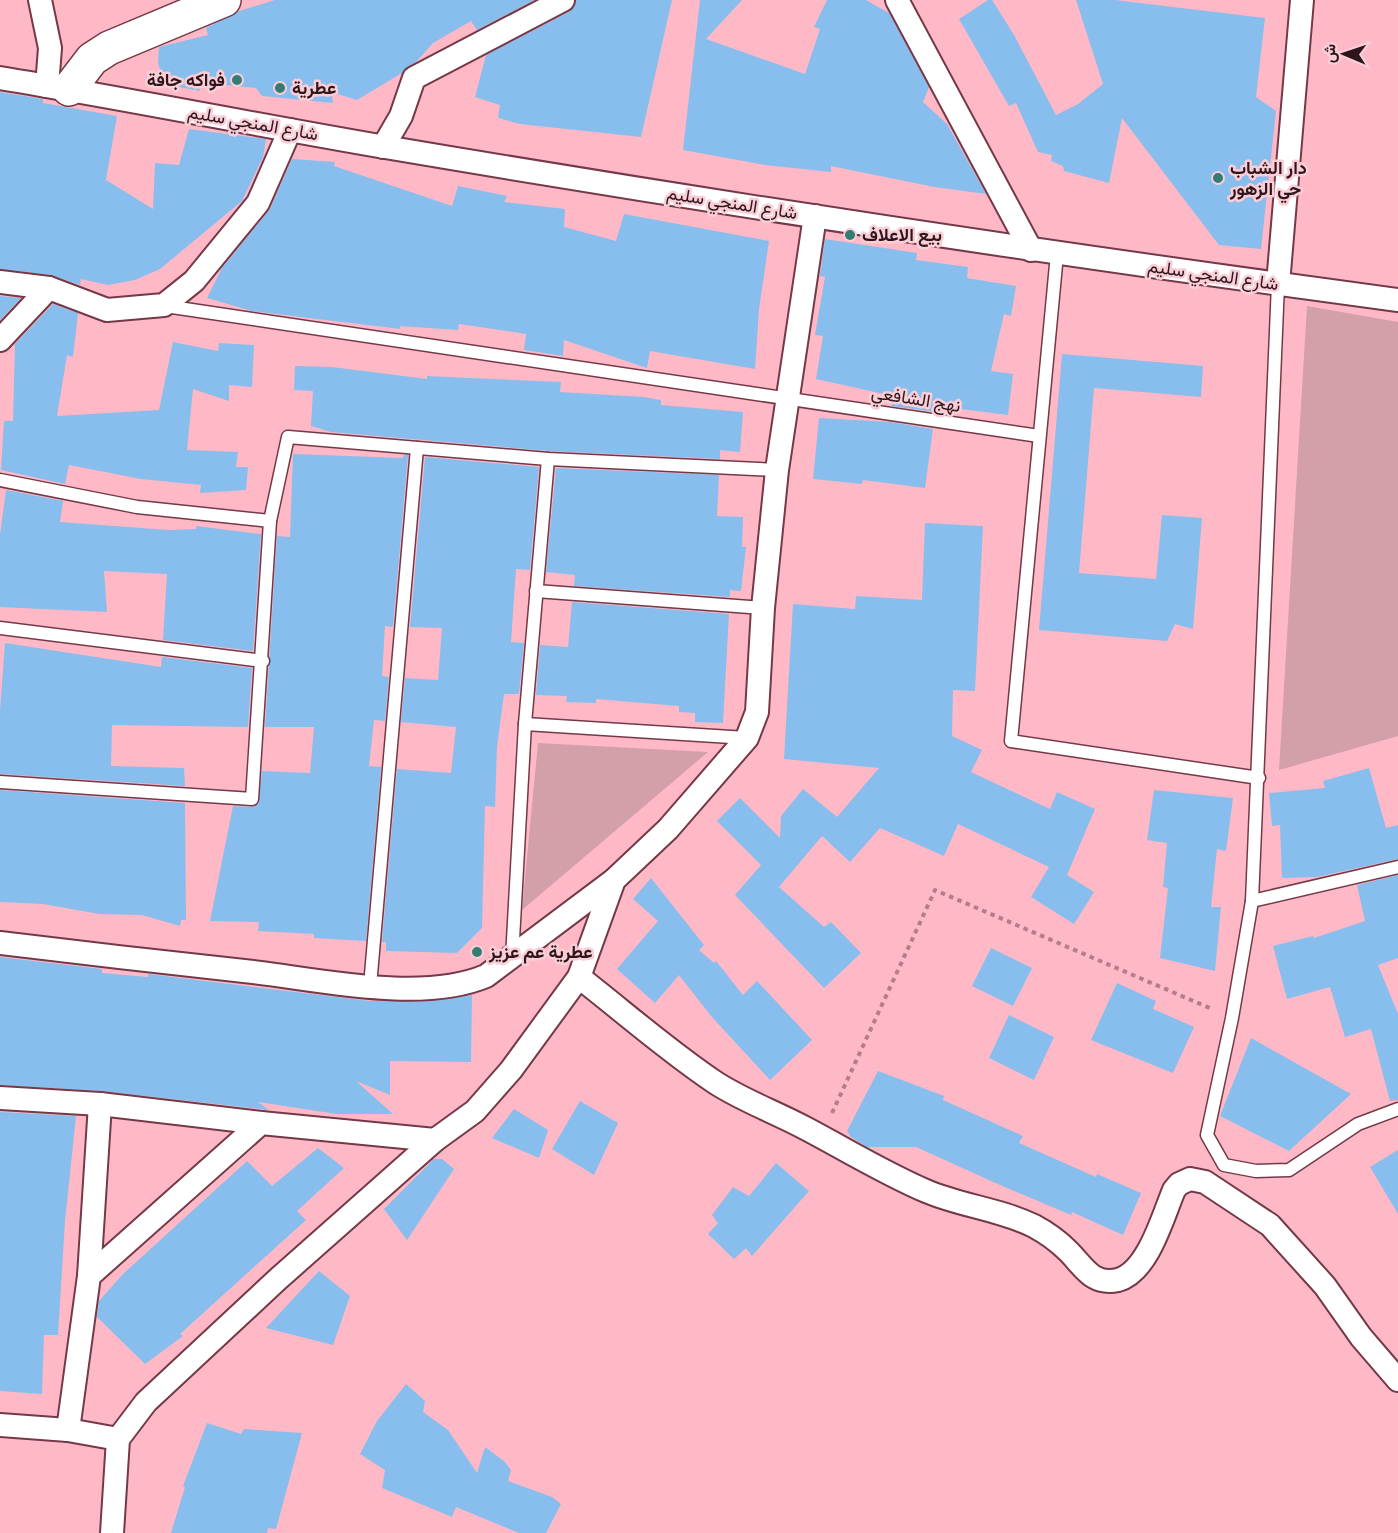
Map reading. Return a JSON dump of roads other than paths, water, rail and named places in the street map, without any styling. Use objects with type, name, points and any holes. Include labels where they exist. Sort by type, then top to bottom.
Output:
[{"type":"street","points":[[40,0],[58,88],[92,59],[109,48],[224,0]]},
{"type":"street","points":[[383,147],[401,116],[414,78],[563,0]]},
{"type":"street","points":[[897,0],[1031,250]]},
{"type":"street","points":[[1278,284],[1302,0]]},
{"type":"street","name":"شارع المنجي سليم","points":[[0,78],[383,147],[815,216],[1058,254],[1398,300]]},
{"type":"street","points":[[0,282],[49,288],[108,310],[164,306],[194,281],[258,203],[290,130]]},
{"type":"street","points":[[0,943],[370,986],[436,989],[486,976],[512,959],[614,880],[668,830],[747,738],[757,712],[763,608],[777,470],[815,216]]},
{"type":"street","points":[[0,340],[49,288]]},
{"type":"street","points":[[112,1533],[118,1439],[146,1402],[278,1279],[435,1140],[475,1111],[511,1070],[579,977],[614,880]]},
{"type":"street","points":[[579,977],[715,1082],[758,1108],[821,1136],[927,1191],[1003,1213],[1037,1228],[1068,1251],[1083,1270],[1093,1277],[1106,1281],[1119,1279],[1134,1271],[1148,1253],[1179,1184],[1190,1179],[1205,1182],[1270,1225],[1325,1286],[1361,1338],[1398,1380]]},
{"type":"street","points":[[0,1098],[100,1104],[435,1140]]},
{"type":"street","points":[[68,1430],[89,1276],[100,1104]]},
{"type":"street","points":[[89,1276],[261,1123]]},
{"type":"street","points":[[0,1425],[68,1430],[118,1439]]},
{"type":"lane","points":[[1058,254],[1011,741],[1259,778]]},
{"type":"lane","points":[[1278,284],[1259,778],[1252,901],[1232,1018],[1207,1136],[1224,1165],[1256,1171],[1289,1170],[1359,1124],[1398,1109]]},
{"type":"lane","name":"نهج الشافعي","points":[[164,306],[1039,436]]},
{"type":"lane","points":[[0,782],[252,799],[263,661],[270,521],[288,437],[548,459],[777,470]]},
{"type":"lane","points":[[370,986],[417,448]]},
{"type":"lane","points":[[512,959],[525,724],[548,459]]},
{"type":"lane","points":[[0,480],[136,507],[270,521]]},
{"type":"lane","points":[[536,591],[763,608]]},
{"type":"lane","points":[[0,628],[263,661]]},
{"type":"lane","points":[[525,724],[747,738]]},
{"type":"lane","points":[[1252,901],[1398,867]]},
{"type":"place","name":"فواكه جافة","points":[[237,80]]},
{"type":"place","name":"عطرية","points":[[280,88]]},
{"type":"place","name":"دار الشباب حي الزهور","points":[[1218,178]]},
{"type":"place","name":"بيع الاعلاف","points":[[850,235]]},
{"type":"place","name":"عطرية عم عزيز","points":[[477,952]]}]
